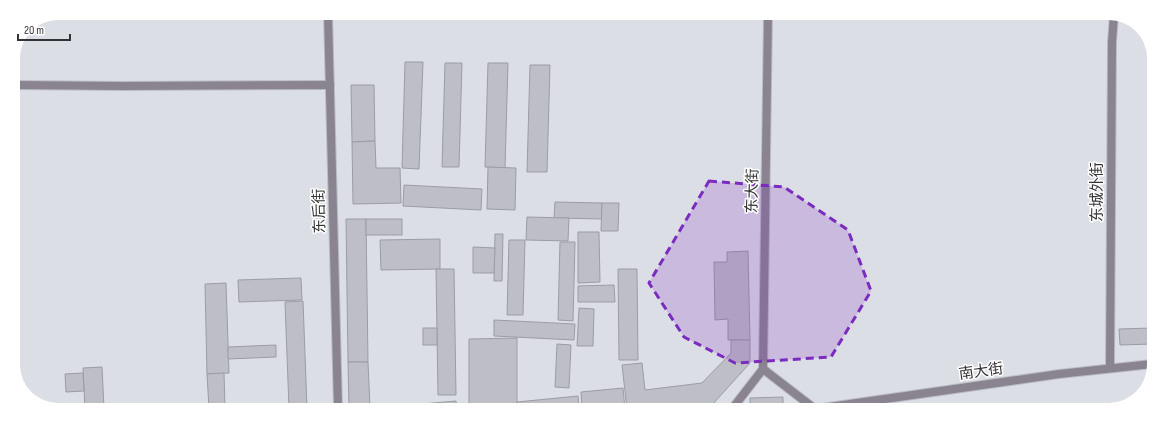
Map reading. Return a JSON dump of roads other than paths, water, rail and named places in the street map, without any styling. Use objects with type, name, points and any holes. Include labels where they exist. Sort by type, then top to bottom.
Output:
[{"type":"street","name":"东后街","points":[[328,20],[338,403]]},
{"type":"street","name":"东大街","points":[[763,369],[768,20]]},
{"type":"street","name":"东城外街","points":[[1110,368],[1112,50],[1114,20]]},
{"type":"street","points":[[20,84],[123,86],[330,85]]},
{"type":"street","name":"南大街","points":[[856,403],[1060,374],[1147,364]]},
{"type":"street","points":[[737,403],[763,369],[806,403]]}]
